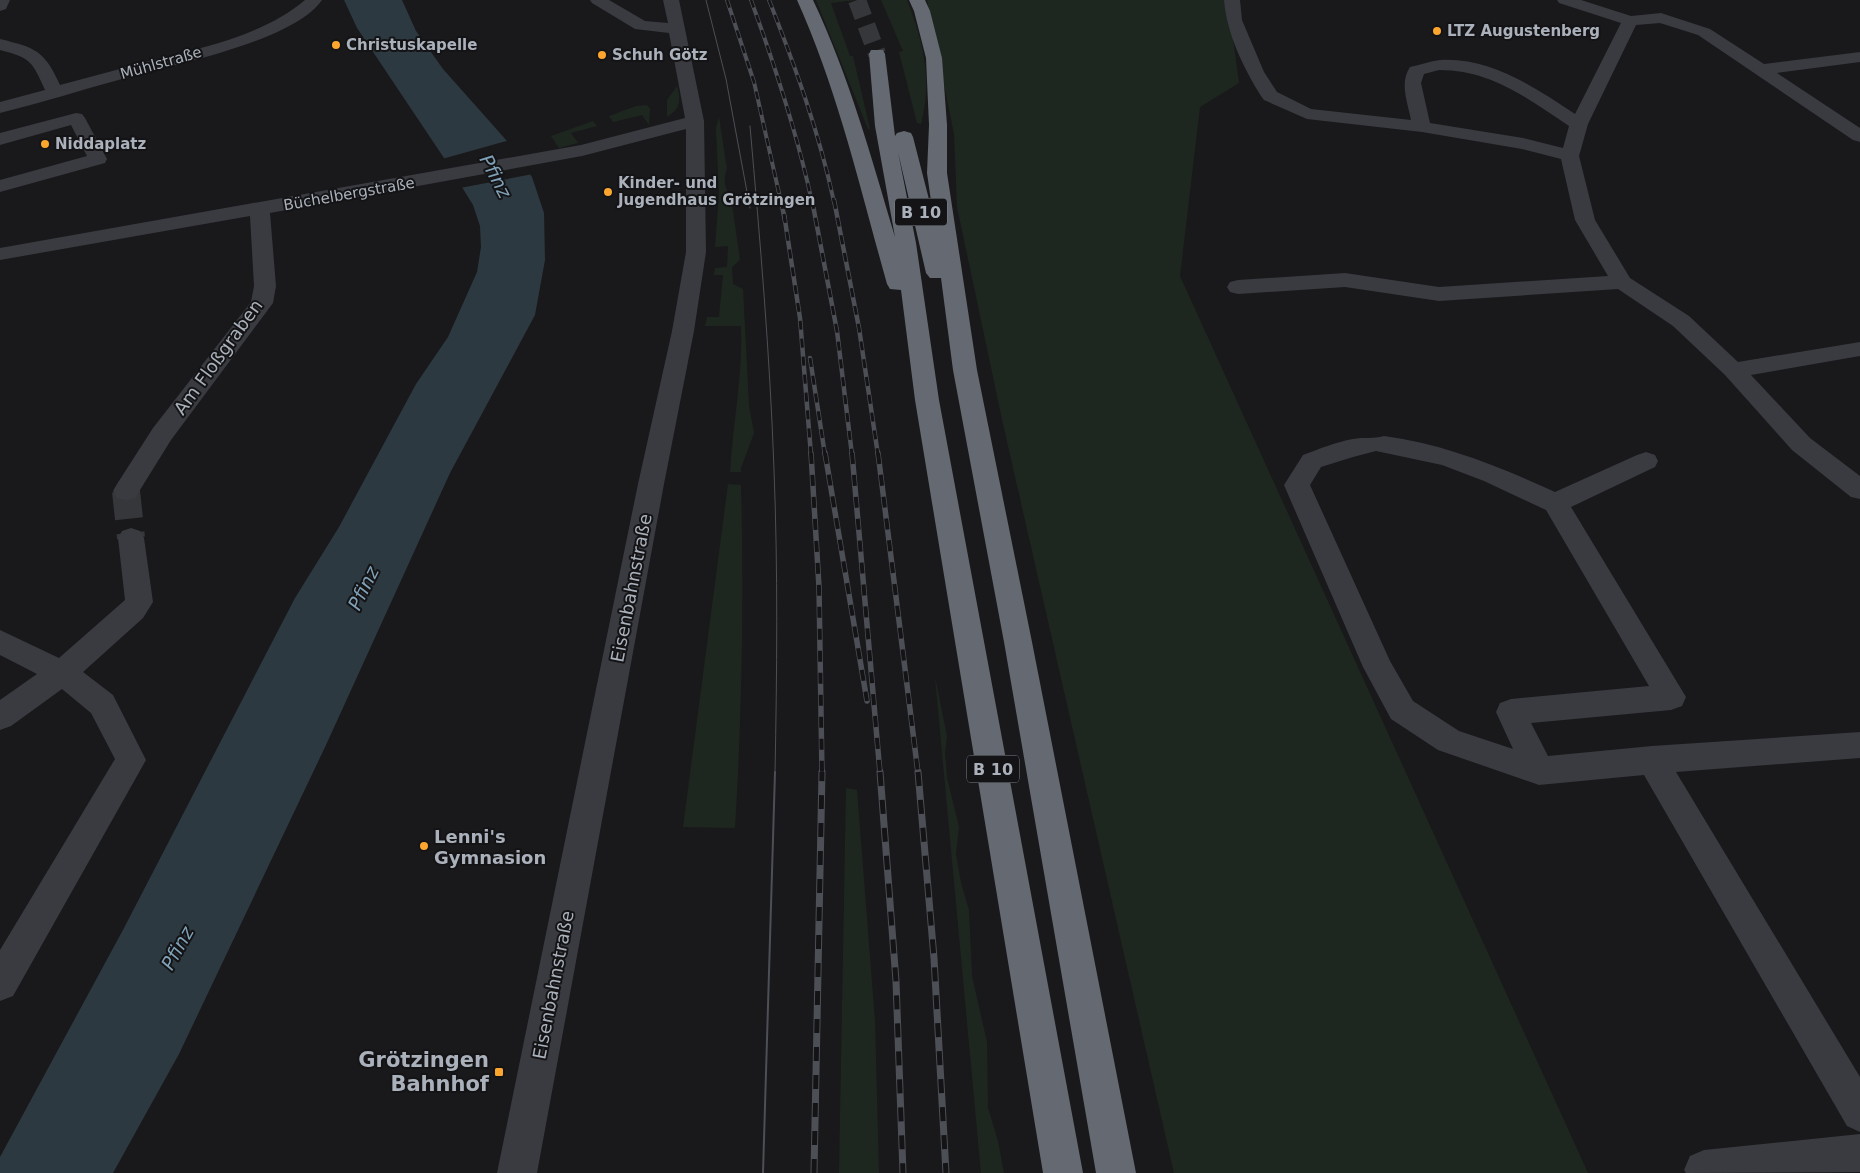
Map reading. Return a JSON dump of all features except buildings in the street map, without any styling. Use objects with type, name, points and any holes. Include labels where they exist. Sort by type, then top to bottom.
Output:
[{"type":"highway","points":[[805,0],[822,34],[856,130],[885,242],[922,365]]},
{"type":"highway","points":[[917,0],[922,11],[934,58],[938,125],[937,173],[965,370]]},
{"type":"highway","name":"B 10","points":[[1063,1173],[922,365],[906,243],[884,126],[877,54],[900,122],[928,242],[965,370],[1020,652],[1116,1173]]},
{"type":"street","points":[[0,6],[2,0]]},
{"type":"street","name":"Mühlstraße","points":[[0,108],[251,36],[286,22],[314,0]]},
{"type":"street","points":[[598,0],[641,26],[678,29]]},
{"type":"street","name":"Eisenbahnstraße","points":[[517,1173],[533,1083],[686,314],[696,252],[695,121],[671,0]]},
{"type":"street","points":[[1232,0],[1234,20],[1255,72],[1270,96],[1307,114],[1422,127],[1523,144],[1570,156]]},
{"type":"street","points":[[1565,0],[1630,21],[1661,18],[1704,32],[1860,136]]},
{"type":"street","points":[[1653,0],[1661,18]]},
{"type":"street","points":[[1630,21],[1579,124],[1570,156],[1585,220],[1622,282],[1681,321],[1733,370],[1801,444],[1860,490]]},
{"type":"street","points":[[0,44],[28,52],[33,56],[55,92]]},
{"type":"street","points":[[1760,70],[1860,57]]},
{"type":"street","points":[[1422,127],[1412,83],[1416,71],[1439,65],[1488,71],[1524,90],[1579,124]]},
{"type":"street","points":[[1830,116],[1852,113]]},
{"type":"street","points":[[0,139],[76,118],[98,159],[0,186]]},
{"type":"street","name":"Büchelbergstraße","points":[[0,254],[260,210],[582,150],[695,121]]},
{"type":"street","name":"Am Floßgraben","points":[[126,491],[162,434],[262,303],[265,286],[260,210]]},
{"type":"street","points":[[1238,287],[1345,280],[1439,294],[1622,282]]},
{"type":"street","points":[[1733,370],[1860,349]]},
{"type":"street","points":[[1538,770],[1511,712],[1671,697],[1555,503],[1477,468],[1405,447],[1375,445],[1351,448],[1312,461],[1297,485],[1378,667],[1402,710],[1449,741],[1538,770],[1860,746]]},
{"type":"street","points":[[1555,503],[1646,460]]},
{"type":"street","points":[[0,717],[62,673],[133,610],[139,602],[131,538]]},
{"type":"street","points":[[0,983],[131,760],[102,704],[62,673],[7,644]]},
{"type":"street","points":[[1652,760],[1860,1113]]},
{"type":"street","points":[[1704,1170],[1860,1153]]},
{"type":"shaded area","points":[[816,0],[856,0],[831,3],[850,56],[853,56],[870,129],[868,129]]},
{"type":"shaded area","points":[[881,0],[907,0],[918,30],[926,76],[926,92],[921,124],[917,123],[899,52],[903,51]]},
{"type":"shaded area","points":[[927,0],[1228,0],[1239,83],[1200,107],[1180,276],[1588,1173],[1174,1173],[1003,424],[957,207],[954,134]]},
{"type":"shaded area","points":[[677,86],[679,104],[667,117],[667,100]]},
{"type":"shaded area","points":[[647,105],[650,109],[649,125],[642,115],[613,122],[609,116],[636,106]]},
{"type":"shaded area","points":[[719,117],[727,169],[725,183],[731,197],[740,260],[732,267],[733,284],[743,289],[749,406],[754,433],[741,472],[730,472],[739,381],[741,326],[705,326],[707,317],[719,317],[723,275],[714,275],[715,268],[727,267],[728,246],[715,247],[719,194],[716,128]]},
{"type":"shaded area","points":[[593,121],[597,126],[571,133],[578,143],[559,148],[551,136]]},
{"type":"shaded area","points":[[728,484],[741,485],[742,528],[741,699],[735,828],[683,827]]},
{"type":"shaded area","points":[[935,677],[947,736],[945,753],[947,778],[959,827],[956,854],[961,883],[969,910],[972,976],[987,1042],[988,1108],[998,1141],[1004,1173],[981,1173]]},
{"type":"shaded area","points":[[846,788],[857,790],[875,1021],[879,1173],[839,1173]]},
{"type":"water","name":"Pfinz","points":[[344,0],[402,0],[416,31],[443,69],[507,141],[532,177],[544,213],[545,260],[535,315],[450,473],[326,745],[179,1054],[113,1173],[0,1173],[0,1157],[124,928],[295,598],[339,527],[416,384],[448,337],[477,272],[481,247],[480,226],[473,205],[444,158],[357,28]]},
{"type":"pier","points":[[510,140],[533,174],[460,188],[442,159]]},
{"type":"tunnel","points":[[857,0],[877,54]]},
{"type":"tunnel","points":[[126,491],[131,538]]},
{"type":"tram line","points":[[706,0],[726,79],[750,208]]},
{"type":"tram line","points":[[750,126],[761,255],[774,470],[777,622],[775,773]]},
{"type":"tram line","points":[[763,1173],[775,772]]},
{"type":"railway","points":[[727,0],[754,82],[781,202]]},
{"type":"railway","points":[[751,0],[785,100],[812,202]]},
{"type":"railway","points":[[769,0],[806,100],[834,202]]},
{"type":"railway","points":[[781,200],[785,221]]},
{"type":"railway","points":[[812,200],[837,331],[852,455]]},
{"type":"railway","points":[[834,200],[859,328],[878,455]]},
{"type":"railway","points":[[784,214],[800,318],[811,455]]},
{"type":"railway","points":[[810,358],[825,455]]},
{"type":"railway","points":[[811,453],[819,587],[822,772]]},
{"type":"railway","points":[[825,453],[867,701]]},
{"type":"railway","points":[[852,453],[880,773]]},
{"type":"railway","points":[[878,453],[918,773]]},
{"type":"railway","points":[[814,1173],[822,772]]},
{"type":"railway","points":[[880,772],[896,981],[903,1173]]},
{"type":"railway","points":[[918,772],[934,958],[946,1173]]},
{"type":"place","name":"LTZ Augustenberg","points":[[1437,31]]},
{"type":"place","name":"Christuskapelle","points":[[336,45]]},
{"type":"place","name":"Schuh Götz","points":[[602,55]]},
{"type":"place","name":"Niddaplatz","points":[[45,144]]},
{"type":"place","name":"Kinder- und Jugendhaus Grötzingen","points":[[608,192]]},
{"type":"place","name":"Lenni's Gymnasion","points":[[424,846]]},
{"type":"place","name":"Grötzingen Bahnhof","points":[[499,1072]]}]
